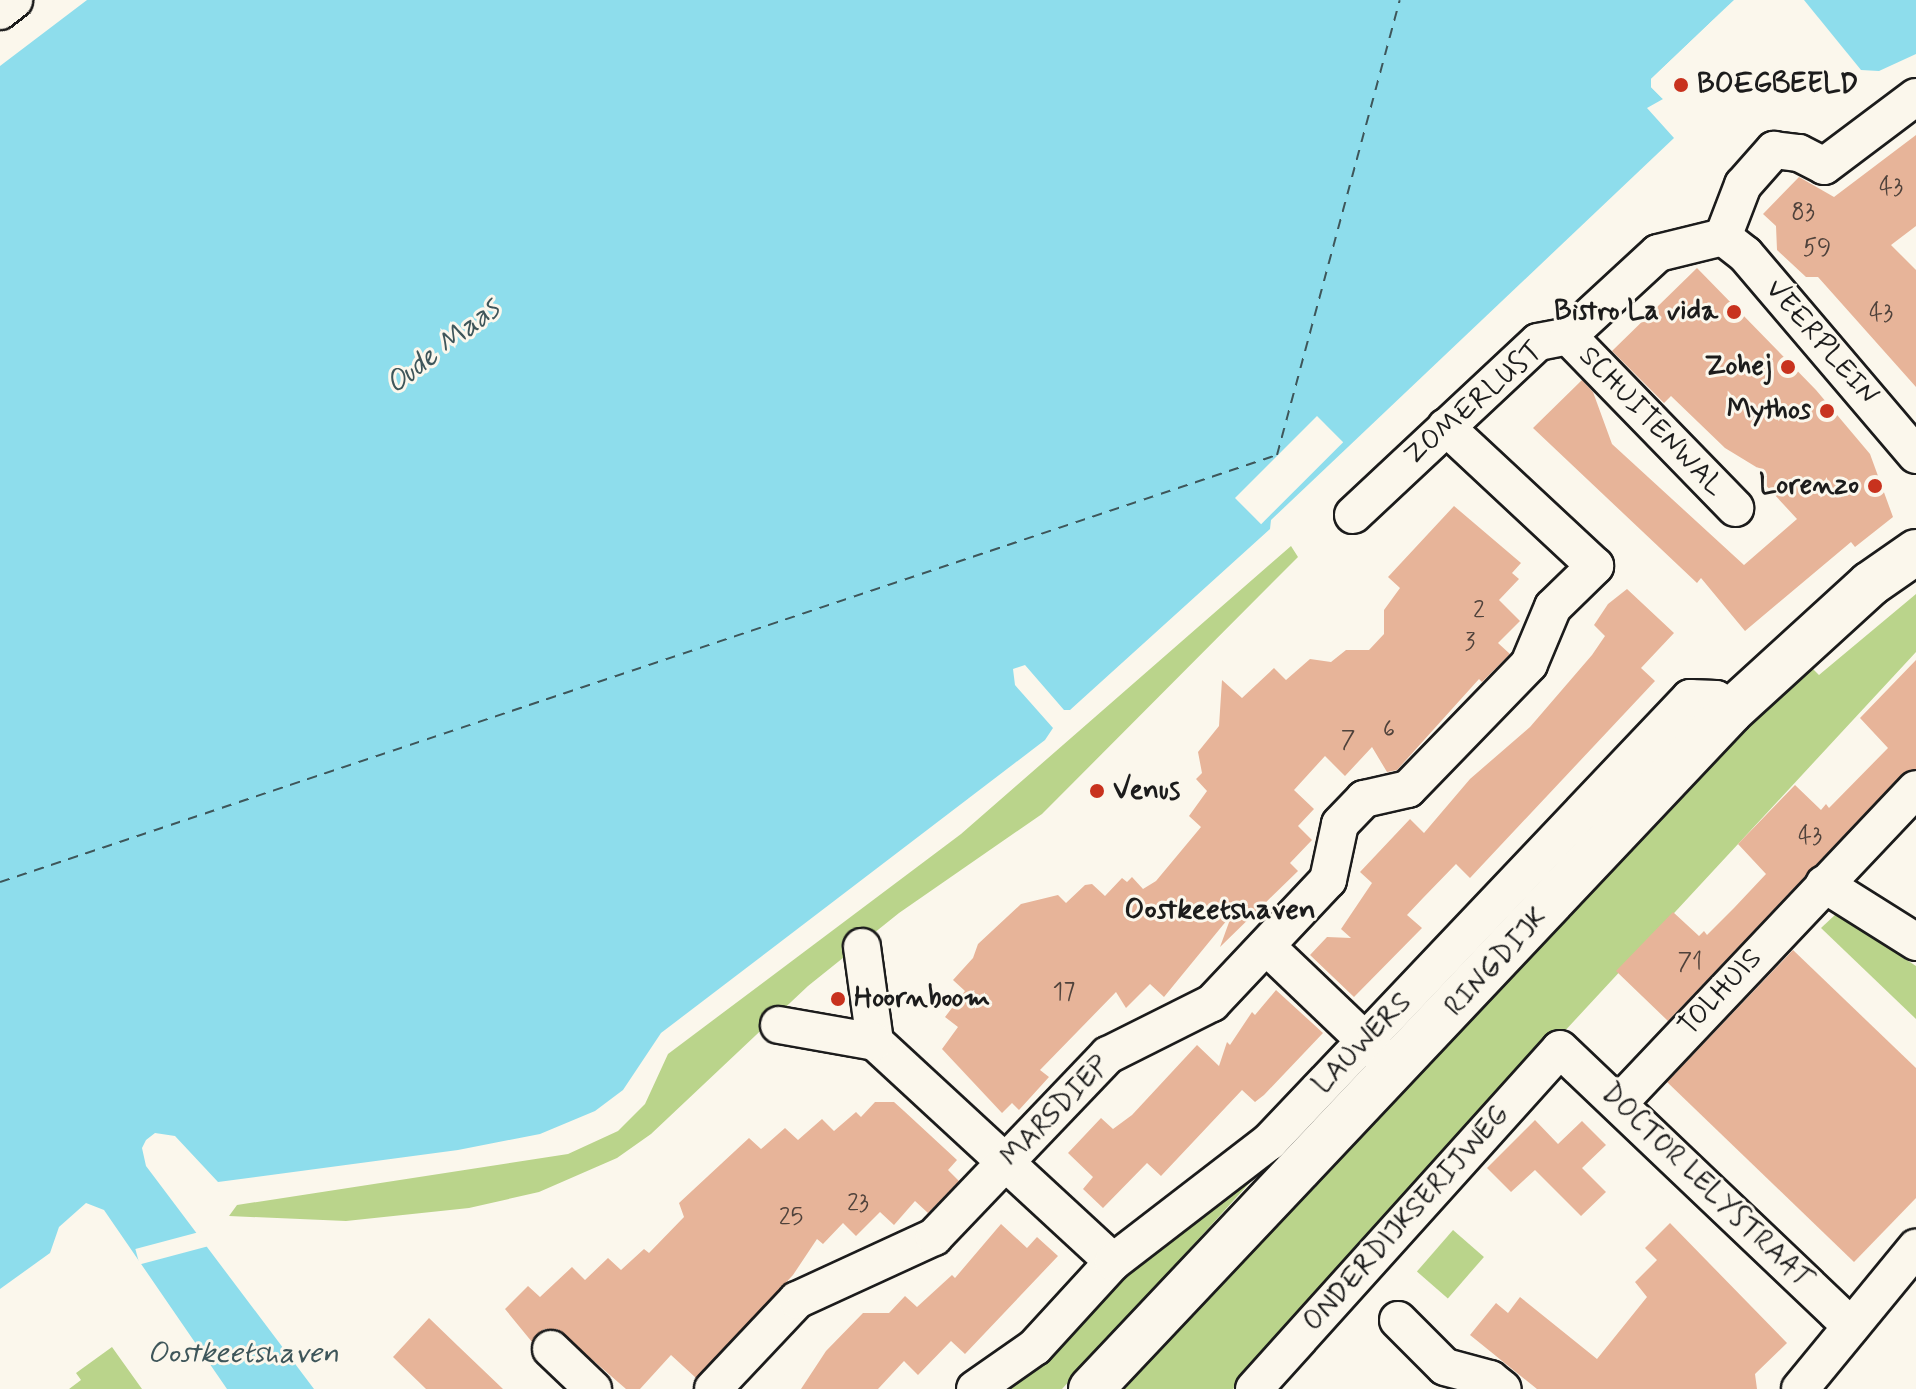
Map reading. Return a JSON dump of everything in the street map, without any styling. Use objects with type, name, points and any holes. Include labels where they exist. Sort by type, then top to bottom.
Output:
[{"type":"main road","name":"RINGDIJK","points":[[1091,1389],[1381,1056],[1731,711],[1862,591],[1916,552]]},
{"type":"street","points":[[0,11],[14,0]]},
{"type":"street","points":[[1723,237],[1743,185],[1774,150],[1799,153],[1824,166],[1916,97]]},
{"type":"street","name":"ZOMERLUST","points":[[1353,515],[1538,342],[1568,336],[1658,253],[1723,237]]},
{"type":"street","name":"VEERPLEIN","points":[[1723,237],[1745,254],[1916,455]]},
{"type":"street","name":"SCHUITENWAL","points":[[1568,336],[1735,508]]},
{"type":"street","name":"MARSDIEP","points":[[713,1389],[797,1300],[934,1237],[1108,1055],[1212,1003],[1328,880],[1340,824],[1364,799],[1408,789],[1529,664],[1553,607],[1595,566],[1446,427]]},
{"type":"street","name":"LAUWERS","points":[[975,1389],[1035,1347],[1113,1262],[1381,1056],[1571,822],[1690,698],[1716,699],[1731,711]]},
{"type":"street","name":"TOLHUIS","points":[[1619,1103],[1916,789]]},
{"type":"street","points":[[1824,884],[1916,942]]},
{"type":"street","points":[[862,947],[875,1042]]},
{"type":"street","points":[[1267,947],[1381,1056]]},
{"type":"street","points":[[779,1025],[875,1042],[1113,1262]]},
{"type":"street","name":"DOCTOR LELYSTRAAT","points":[[1560,1049],[1851,1326]]},
{"type":"street","name":"ONDERDIJKSERIJWEG","points":[[1254,1389],[1560,1049]]},
{"type":"street","points":[[1800,1389],[1916,1248]]},
{"type":"street","points":[[1398,1320],[1445,1367],[1490,1379],[1503,1389]]},
{"type":"street","points":[[551,1349],[593,1389]]},
{"type":"green space","points":[[1291,546],[1298,557],[1042,814],[899,913],[808,986],[651,1134],[617,1158],[539,1192],[469,1208],[346,1221],[229,1216],[237,1205],[568,1154],[618,1131],[645,1104],[668,1054],[961,834]]},
{"type":"green space","points":[[1916,594],[1916,652],[1233,1389],[1124,1389],[1807,663],[1819,675]]},
{"type":"green space","points":[[1836,914],[1916,966],[1916,1019],[1821,928]]},
{"type":"green space","points":[[1265,1166],[1062,1389],[1002,1389],[1128,1267]]},
{"type":"green space","points":[[1453,1230],[1484,1257],[1448,1298],[1417,1272]]},
{"type":"green space","points":[[112,1347],[142,1389],[69,1389],[81,1380],[76,1373]]},
{"type":"water","name":"Oude Maas","points":[[87,0],[1734,0],[1651,79],[1651,87],[1663,99],[1647,108],[1674,138],[1271,520],[1270,529],[1070,710],[1064,710],[1025,665],[1013,669],[1015,685],[1053,728],[1045,740],[661,1033],[623,1090],[595,1111],[540,1134],[458,1150],[218,1182],[175,1136],[155,1133],[146,1140],[142,1148],[146,1166],[314,1389],[227,1389],[104,1210],[86,1203],[59,1227],[50,1253],[0,1289],[0,66]]},
{"type":"water","points":[[1804,0],[1916,0],[1916,54],[1879,71],[1861,70]]},
{"type":"pier","points":[[1734,0],[1655,80],[1663,99],[1651,87],[1651,79]]},
{"type":"pier","points":[[1317,416],[1343,442],[1261,524],[1235,498]]},
{"type":"pier","points":[[203,1231],[207,1246],[140,1265],[135,1249]]},
{"type":"building","points":[[1916,135],[1916,226],[1891,245],[1916,270],[1916,387],[1818,277],[1806,277],[1777,250],[1776,226],[1763,214],[1799,177],[1834,197]]},
{"type":"building","points":[[1697,268],[1816,390],[1870,454],[1893,517],[1855,547],[1851,542],[1745,631],[1701,578],[1697,583],[1533,428],[1582,380],[1593,392],[1612,444],[1744,565],[1797,519],[1760,479],[1766,473],[1725,448],[1671,396],[1664,403],[1612,351]]},
{"type":"building","points":[[1454,506],[1521,563],[1512,573],[1519,579],[1499,600],[1520,621],[1498,643],[1510,654],[1482,682],[1479,679],[1397,770],[1387,772],[1372,747],[1345,776],[1325,756],[1294,790],[1314,809],[1298,826],[1312,840],[1290,863],[1298,871],[1220,947],[1232,914],[1164,997],[1150,984],[1126,1008],[1116,992],[1040,1070],[1049,1077],[1019,1110],[1012,1103],[1002,1113],[942,1049],[958,1027],[945,1017],[965,991],[953,980],[973,958],[978,944],[1021,904],[1058,895],[1066,903],[1085,885],[1092,884],[1105,896],[1122,878],[1127,882],[1132,877],[1143,889],[1156,881],[1201,827],[1189,816],[1207,791],[1196,779],[1202,773],[1198,752],[1219,726],[1222,680],[1242,698],[1274,668],[1286,680],[1310,659],[1331,662],[1346,650],[1369,650],[1384,634],[1384,610],[1400,588],[1388,577]]},
{"type":"building","points":[[1627,589],[1674,633],[1641,668],[1655,681],[1470,878],[1456,864],[1423,898],[1407,915],[1422,928],[1354,997],[1310,955],[1327,937],[1351,938],[1341,929],[1372,883],[1360,872],[1410,819],[1424,833],[1470,779],[1530,727],[1592,655],[1605,636],[1594,625],[1608,604]]},
{"type":"building","points":[[1916,660],[1916,769],[1901,775],[1668,1021],[1616,971],[1673,912],[1699,936],[1704,931],[1707,935],[1734,908],[1766,874],[1738,844],[1795,785],[1821,810],[1826,804],[1829,808],[1888,748],[1860,718]]},
{"type":"building","points":[[1793,950],[1916,1068],[1916,1198],[1854,1262],[1667,1082]]},
{"type":"building","points":[[1276,990],[1323,1033],[1264,1095],[1255,1102],[1242,1090],[1161,1176],[1147,1163],[1103,1208],[1083,1189],[1093,1177],[1068,1153],[1101,1118],[1113,1129],[1132,1115],[1197,1045],[1219,1066],[1227,1042],[1230,1045],[1252,1012],[1255,1015]]},
{"type":"building","points":[[875,1102],[894,1102],[957,1160],[948,1170],[959,1181],[928,1213],[915,1201],[894,1225],[880,1212],[856,1236],[843,1223],[823,1244],[817,1239],[793,1275],[696,1378],[671,1355],[640,1389],[626,1389],[557,1329],[544,1329],[532,1342],[505,1309],[528,1286],[540,1297],[572,1267],[585,1280],[608,1258],[621,1270],[644,1249],[649,1253],[684,1217],[679,1203],[749,1138],[761,1149],[785,1128],[798,1140],[822,1119],[834,1131],[856,1112],[861,1117]]},
{"type":"building","points":[[1535,1120],[1558,1144],[1582,1121],[1606,1145],[1582,1168],[1606,1192],[1581,1216],[1535,1170],[1511,1192],[1487,1168]]},
{"type":"building","points":[[1670,1223],[1787,1343],[1755,1374],[1757,1389],[1537,1389],[1470,1335],[1496,1303],[1508,1313],[1520,1297],[1597,1359],[1647,1297],[1635,1282],[1657,1260],[1645,1248]]},
{"type":"building","points":[[1001,1224],[1027,1248],[1037,1237],[1058,1256],[965,1354],[951,1341],[918,1375],[904,1361],[878,1389],[801,1389],[826,1351],[863,1313],[889,1313],[905,1296],[917,1307],[952,1275],[955,1278]]},
{"type":"building","points":[[429,1318],[503,1389],[426,1389],[393,1357]]},
{"type":"ferry route","points":[[0,882],[1277,455],[1400,0]]},
{"type":"place","name":"BOEGBEELD","points":[[1681,85]]},
{"type":"place","name":"Bistro La vida","points":[[1734,312]]},
{"type":"place","name":"Zohej","points":[[1788,367]]},
{"type":"place","name":"Mythos","points":[[1827,411]]},
{"type":"place","name":"Lorenzo","points":[[1875,486]]},
{"type":"place","name":"Venus","points":[[1097,791]]},
{"type":"place","name":"Hoornboom","points":[[838,999]]},
{"type":"district","name":"Oostkeetshaven","points":[[1220,910]]}]
